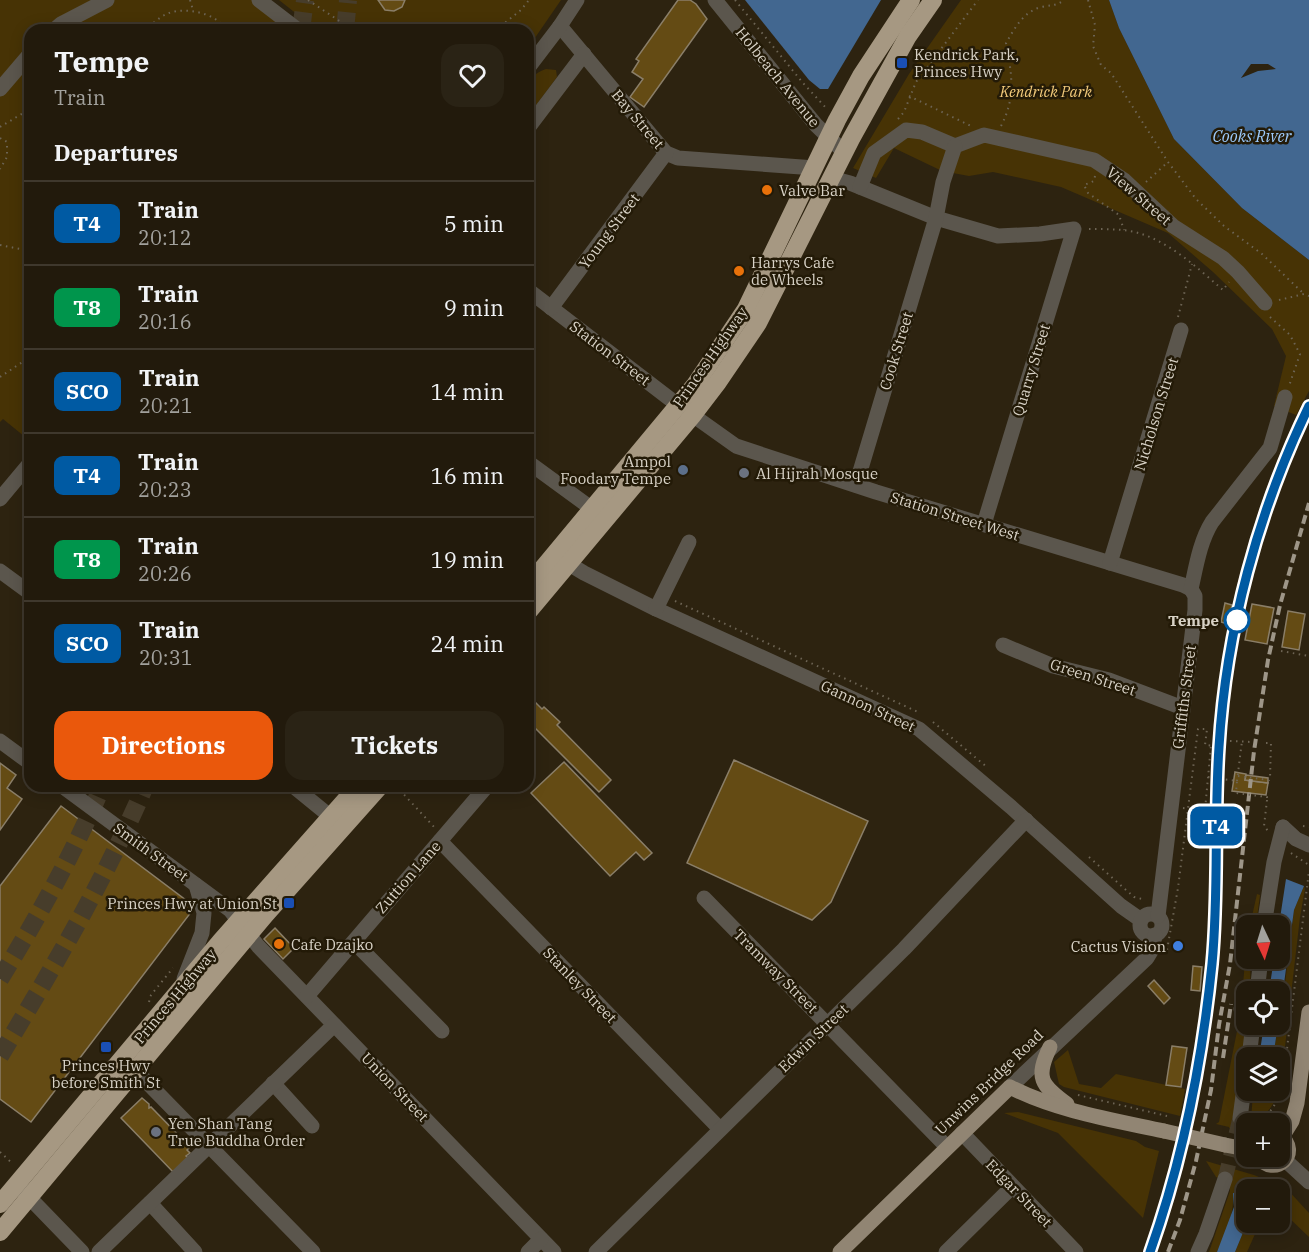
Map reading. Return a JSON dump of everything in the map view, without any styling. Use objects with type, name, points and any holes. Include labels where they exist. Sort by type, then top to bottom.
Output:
[{"type":"highway","name":"Princes Highway","points":[[534,581],[561,559],[685,410],[746,309],[815,168],[828,136],[861,76],[911,0]]},
{"type":"highway","name":"Princes Highway","points":[[534,602],[591,508],[685,410],[718,382],[758,323],[844,152],[908,36],[933,0]]},
{"type":"highway","name":"Princes Highway","points":[[0,1204],[136,1071],[244,928],[353,792]]},
{"type":"highway","name":"Princes Highway","points":[[0,1232],[21,1183],[177,993],[244,928],[374,792]]},
{"type":"main road","points":[[1290,1124],[1297,1103],[1309,1011]]},
{"type":"main road","points":[[1050,1047],[1041,1068],[1043,1083],[1051,1092],[1077,1111]]},
{"type":"main road","points":[[1010,1087],[1032,1097],[1077,1111],[1166,1124],[1236,1147]]},
{"type":"main road","name":"Unwins Bridge Road","points":[[840,1252],[1010,1087]]},
{"type":"street","points":[[61,24],[107,0]]},
{"type":"street","points":[[259,0],[290,24]]},
{"type":"street","points":[[534,60],[561,26],[577,0]]},
{"type":"street","name":"Holbeach Avenue","points":[[715,0],[787,92],[844,152]]},
{"type":"street","name":"Bay Street","points":[[561,26],[666,153],[678,158],[815,168]]},
{"type":"street","points":[[534,120],[584,54]]},
{"type":"street","points":[[0,89],[24,61]]},
{"type":"street","points":[[860,187],[874,153],[906,130],[922,132],[955,146],[990,136]]},
{"type":"street","name":"View Street","points":[[990,136],[1094,160],[1124,180],[1173,226],[1223,258],[1238,272],[1267,310]]},
{"type":"street","points":[[936,218],[943,182],[955,146]]},
{"type":"street","name":"Young Street","points":[[551,308],[666,153]]},
{"type":"street","points":[[831,178],[860,187],[936,218],[998,236],[1067,230]]},
{"type":"street","name":"Cook Street","points":[[856,485],[936,218]]},
{"type":"street","name":"Quarry Street","points":[[984,524],[1067,230]]},
{"type":"street","name":"Station Street","points":[[534,295],[685,410]]},
{"type":"street","name":"Nicholson Street","points":[[1110,563],[1181,330]]},
{"type":"street","name":"Griffiths Street","points":[[1158,916],[1195,603],[1191,589],[1207,530],[1270,448],[1285,397]]},
{"type":"street","name":"Station Street West","points":[[685,410],[736,446],[1191,589]]},
{"type":"street","points":[[534,466],[591,508]]},
{"type":"street","points":[[0,499],[24,470]]},
{"type":"street","points":[[656,609],[689,542]]},
{"type":"street","name":"Gannon Street","points":[[561,559],[656,609],[919,729],[1026,820],[1121,906],[1141,920]]},
{"type":"street","points":[[0,571],[24,589]]},
{"type":"street","name":"Green Street","points":[[1003,645],[1053,666],[1108,680],[1183,708]]},
{"type":"street","points":[[0,741],[24,759]]},
{"type":"street","name":"Smith Street","points":[[70,792],[230,910],[244,928]]},
{"type":"street","points":[[300,792],[331,817]]},
{"type":"street","name":"Zuttion Lane","points":[[307,996],[482,792]]},
{"type":"street","name":"Edwin Street","points":[[596,1252],[904,949],[1026,820]]},
{"type":"street","points":[[1266,915],[1274,862],[1283,827],[1296,839],[1309,845]]},
{"type":"street","name":"Stanley Street","points":[[442,839],[720,1129]]},
{"type":"street","points":[[177,993],[202,933],[204,913],[196,885]]},
{"type":"street","name":"Tramway Street","points":[[704,898],[947,1147]]},
{"type":"street","points":[[1149,914],[1158,916],[1163,925],[1161,931],[1148,936],[1140,926],[1141,920],[1149,914]]},
{"type":"street","name":"Union Street","points":[[244,928],[334,1025],[554,1252]]},
{"type":"street","name":"Unwins Bridge Road","points":[[1010,1087],[1147,958],[1153,948],[1155,935]]},
{"type":"street","points":[[354,942],[442,1031]]},
{"type":"street","points":[[99,1252],[334,1025]]},
{"type":"street","points":[[136,1071],[313,1252]]},
{"type":"street","points":[[273,1083],[312,1126]]},
{"type":"street","name":"Edgar Street","points":[[962,1133],[1076,1252]]},
{"type":"street","points":[[1290,1165],[1309,1182]]},
{"type":"street","points":[[1198,1252],[1225,1179]]},
{"type":"street","points":[[21,1183],[82,1252]]},
{"type":"street","points":[[946,1252],[1012,1187]]},
{"type":"street","points":[[150,1203],[195,1252]]},
{"type":"street","points":[[528,1252],[541,1239]]},
{"type":"path","points":[[190,0],[193,10]]},
{"type":"path","points":[[308,0],[343,24]]},
{"type":"path","points":[[504,24],[529,0]]},
{"type":"path","points":[[735,0],[803,83],[830,110]]},
{"type":"path","points":[[897,120],[916,82],[978,0]]},
{"type":"path","points":[[909,96],[990,136],[1006,116],[1012,95],[1011,69],[1006,44],[1021,18],[1038,8],[1059,4],[1064,0]]},
{"type":"path","points":[[1088,0],[1095,25],[1093,46],[1101,65],[1111,74],[1168,162],[1196,199],[1224,226],[1262,254],[1304,294],[1309,296]]},
{"type":"path","points":[[153,24],[169,13],[193,10],[223,24]]},
{"type":"path","points":[[0,127],[24,113]]},
{"type":"path","points":[[0,138],[7,142],[7,157],[0,169]]},
{"type":"path","points":[[1135,191],[1168,162]]},
{"type":"path","points":[[1094,181],[1084,185],[1088,194],[1119,215],[1124,230]]},
{"type":"path","points":[[1067,230],[1124,230],[1152,238],[1192,264],[1223,290],[1238,272]]},
{"type":"path","points":[[0,245],[24,250]]},
{"type":"path","points":[[1181,330],[1177,320],[1192,264]]},
{"type":"path","points":[[1285,397],[1300,354],[1290,335],[1267,310],[1304,294]]},
{"type":"path","points":[[0,377],[24,361]]},
{"type":"path","points":[[1281,651],[1309,656]]},
{"type":"path","points":[[1168,949],[1198,729],[1207,729],[1205,745],[1216,746]]},
{"type":"path","points":[[1230,741],[1252,742]]},
{"type":"path","points":[[1242,741],[1236,793],[1268,797],[1264,826]]},
{"type":"path","points":[[1238,775],[1269,780],[1271,743],[1266,743]]},
{"type":"path","points":[[1172,806],[1205,810],[1211,746]]},
{"type":"path","points":[[1208,779],[1238,781]]},
{"type":"path","points":[[400,792],[442,839]]},
{"type":"path","points":[[1300,826],[1309,827]]},
{"type":"path","points":[[1268,1113],[1282,1089],[1309,871]]},
{"type":"path","points":[[1069,1092],[1166,1124]]},
{"type":"path","points":[[0,1152],[21,1183]]},
{"type":"green space","points":[[0,0],[252,0],[283,24],[24,24],[24,436],[3,419],[0,422]]},
{"type":"green space","points":[[279,0],[561,0],[534,39],[534,24],[309,24]]},
{"type":"green space","name":"Kendrick Park","points":[[961,0],[1109,0],[1119,28],[1174,139],[1242,208],[1309,260],[1309,391],[1296,415],[1274,406],[1286,356],[1272,329],[1213,272],[1168,233],[1061,187],[993,172],[969,176],[942,171],[894,148],[876,178],[853,168],[909,74]]},
{"type":"green space","points":[[546,69],[556,70],[557,77],[534,108],[534,75]]},
{"type":"green space","points":[[1304,886],[1290,1004],[1290,981],[1285,981],[1287,969],[1290,969],[1294,910]]},
{"type":"green space","points":[[1257,894],[1260,895],[1257,915],[1252,915]]},
{"type":"green space","points":[[1244,969],[1251,969],[1250,981],[1243,981]]},
{"type":"green space","points":[[1236,1035],[1248,1035],[1248,1047],[1236,1047],[1236,1101],[1238,1101],[1236,1128],[1216,1124],[1219,1122]]},
{"type":"green space","points":[[1276,1035],[1286,1035],[1285,1047],[1275,1047]]},
{"type":"green space","points":[[1068,1050],[1079,1084],[1101,1088],[1116,1074],[1185,1089],[1180,1116],[1064,1087],[1059,1084],[1054,1062]]},
{"type":"green space","points":[[1252,1101],[1275,1101],[1266,1113],[1252,1113]]},
{"type":"green space","points":[[1018,1112],[1136,1141],[1145,1147],[1159,1151],[1143,1218],[1058,1133],[1004,1113]]},
{"type":"green space","points":[[1206,1161],[1264,1179],[1236,1179],[1236,1193],[1233,1193],[1231,1216],[1226,1231],[1217,1252],[1209,1252],[1230,1191],[1230,1181],[1216,1177]]},
{"type":"green space","points":[[1290,1192],[1309,1213],[1309,1237],[1290,1219]]},
{"type":"green space","points":[[1243,1233],[1256,1233],[1247,1252],[1235,1252]]},
{"type":"water","points":[[745,0],[881,0],[828,89],[820,89],[809,80]]},
{"type":"water","name":"Cooks River","points":[[1109,0],[1309,0],[1309,260],[1242,208],[1174,139],[1119,28]],"holes":[[[1251,64],[1268,64],[1276,69],[1258,71],[1241,78]]]},
{"type":"water","points":[[1286,879],[1304,886],[1294,910],[1290,939],[1290,915],[1281,915]]},
{"type":"water","points":[[1272,969],[1286,969],[1284,981],[1271,981]]},
{"type":"water","points":[[1262,1035],[1276,1035],[1275,1047],[1261,1047]]},
{"type":"water","points":[[1233,1193],[1236,1193],[1236,1233],[1243,1233],[1235,1252],[1217,1252],[1234,1207]]},
{"type":"building","points":[[378,0],[405,0],[402,7],[394,11],[385,10]]},
{"type":"building","points":[[678,0],[690,0],[696,4],[707,19],[644,107],[630,97],[643,79],[632,72],[639,61],[636,59]]},
{"type":"building","points":[[1225,603],[1232,605],[1228,624],[1221,622]]},
{"type":"building","points":[[1252,604],[1274,608],[1267,644],[1245,640]]},
{"type":"building","points":[[1288,611],[1305,614],[1299,650],[1282,647]]},
{"type":"building","points":[[534,701],[560,722],[557,725],[611,780],[599,792],[534,727]]},
{"type":"building","points":[[734,760],[868,821],[831,902],[812,920],[687,863]]},
{"type":"building","points":[[564,762],[652,853],[644,860],[636,852],[610,876],[531,793]]},
{"type":"building","points":[[0,763],[16,775],[7,788],[22,799],[0,830]]},
{"type":"building","points":[[1235,772],[1246,774],[1245,780],[1268,783],[1266,795],[1232,791]]},
{"type":"building","points":[[1246,775],[1268,778],[1268,783],[1245,780]]},
{"type":"building","points":[[61,806],[195,907],[31,1122],[0,1099],[0,980],[7,971],[0,966],[0,886]]},
{"type":"building","points":[[1191,813],[1207,815],[1206,823],[1190,821]]},
{"type":"building","name":"Cafe Dzajko","points":[[275,928],[294,948],[283,959],[264,939]]},
{"type":"building","points":[[1193,966],[1202,967],[1200,991],[1191,990]]},
{"type":"building","points":[[1154,980],[1170,998],[1164,1004],[1148,986]]},
{"type":"building","points":[[1172,1046],[1187,1048],[1181,1087],[1166,1085]]},
{"type":"building","name":"Yen Shan Tang True Buddha Order","points":[[142,1098],[149,1104],[149,1108],[151,1107],[190,1147],[187,1150],[190,1153],[186,1156],[190,1159],[175,1174],[121,1118]]},
{"type":"tunnel","points":[[302,24],[305,0]]},
{"type":"tunnel","points":[[346,24],[348,0]]},
{"type":"tunnel","points":[[0,979],[55,884],[99,792]]},
{"type":"tunnel","points":[[0,1056],[96,890],[142,792]]},
{"type":"tunnel","points":[[1225,1179],[1236,1134]]},
{"type":"railway","points":[[1150,1252],[1181,1146],[1203,1038],[1212,964],[1215,910],[1219,747],[1223,703],[1237,615],[1274,487],[1309,406]]},
{"type":"railway","points":[[1168,1252],[1180,1220],[1196,1161],[1211,1090],[1230,964],[1254,751],[1268,660],[1280,605],[1309,503]]},
{"type":"railway","points":[[1223,1058],[1231,1004]]},
{"type":"train","name":"T4","points":[[1150,1252],[1180,1156],[1195,1087],[1203,1035],[1212,962],[1219,746],[1223,700],[1232,647],[1242,594],[1272,495],[1309,406]]},
{"type":"place","name":"Kendrick Park, Princes Hwy","points":[[902,63]]},
{"type":"place","name":"Valve Bar","points":[[767,190]]},
{"type":"place","name":"Harrys Cafe de Wheels","points":[[739,271]]},
{"type":"place","name":"Ampol Foodary Tempe","points":[[683,470]]},
{"type":"place","name":"Al Hijrah Mosque","points":[[744,473]]},
{"type":"place","name":"Tempe","points":[[1237,620]]},
{"type":"place","name":"Princes Hwy at Union St","points":[[289,903]]},
{"type":"place","name":"Cafe Dzajko","points":[[279,944]]},
{"type":"place","name":"Cactus Vision","points":[[1178,946]]},
{"type":"place","name":"Princes Hwy before Smith St","points":[[106,1047]]},
{"type":"place","name":"Yen Shan Tang True Buddha Order","points":[[156,1132]]}]
